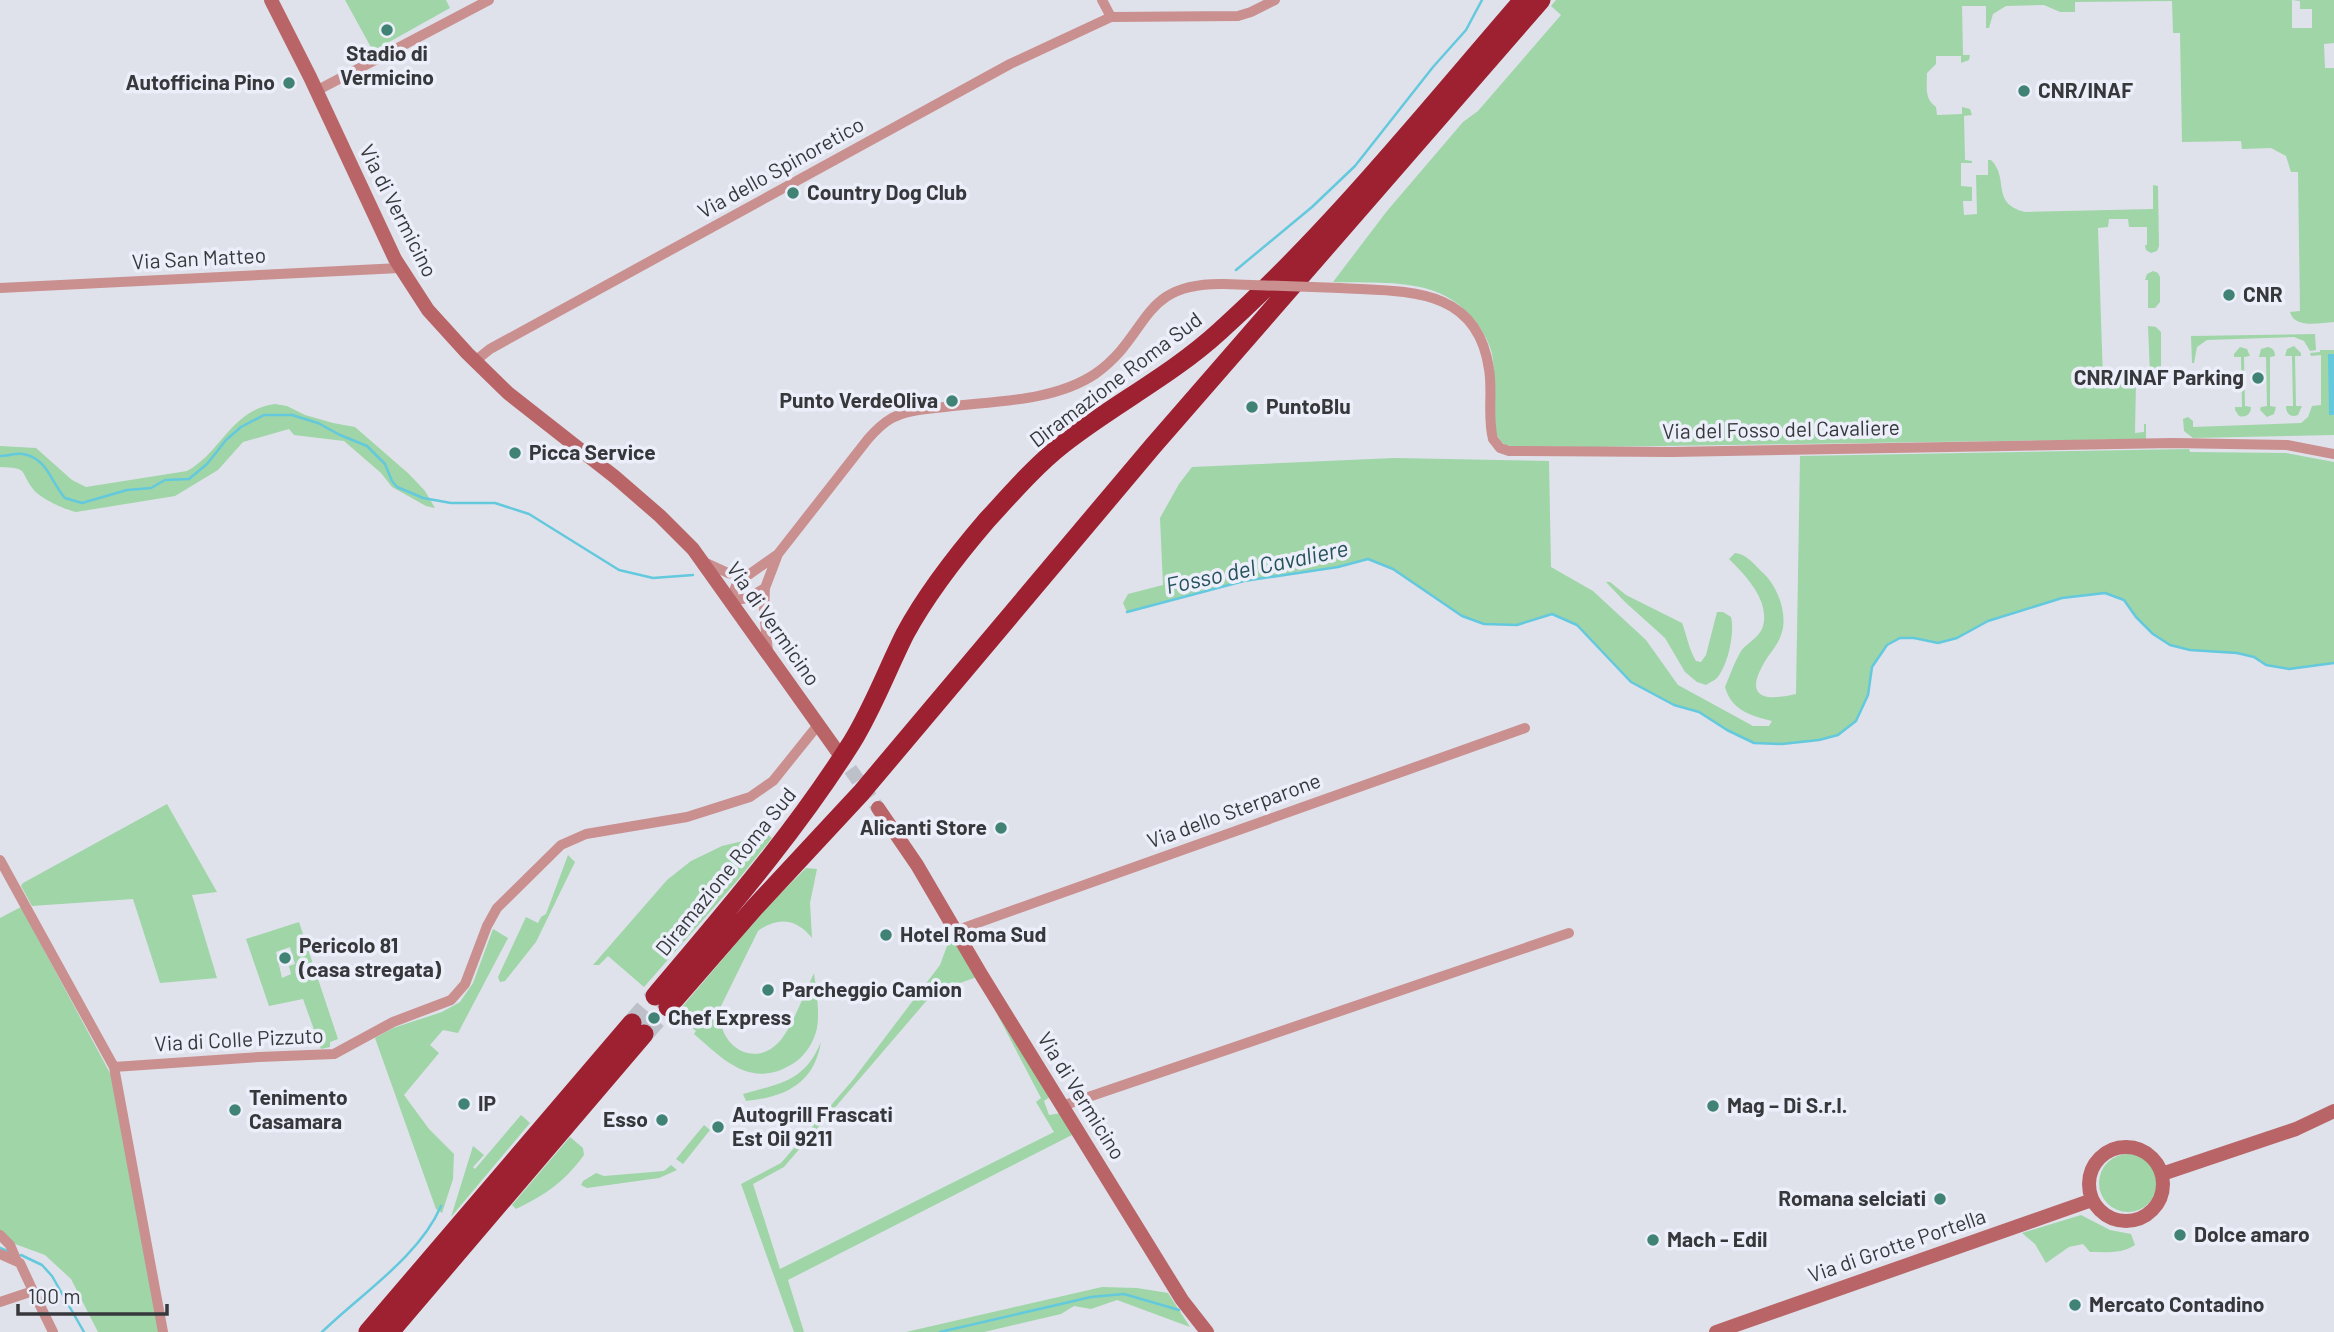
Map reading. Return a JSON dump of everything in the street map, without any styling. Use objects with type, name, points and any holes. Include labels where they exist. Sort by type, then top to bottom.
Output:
[{"type":"highway","name":"Diramazione Roma Sud","points":[[1523,0],[1344,208],[1276,278],[1222,330],[1176,367],[1059,447],[986,522],[926,599],[906,633],[862,725],[800,819],[661,1002],[755,907],[861,793],[1153,446],[1541,0]]},
{"type":"highway","points":[[368,1332],[638,1028],[390,1332]]},
{"type":"main road","name":"Via di Vermicino","points":[[271,0],[400,268],[428,310],[475,361],[515,398],[635,494],[676,531],[704,562],[837,751]]},
{"type":"main road","name":"Via di Vermicino","points":[[878,808],[916,865],[1182,1300],[1207,1332]]},
{"type":"main road","points":[[2162,1174],[2296,1129],[2334,1111]]},
{"type":"main road","points":[[2128,1147],[2142,1150],[2154,1160],[2162,1174],[2161,1197],[2155,1207],[2142,1217],[2115,1220],[2101,1212],[2092,1200],[2089,1186],[2092,1169],[2102,1156],[2112,1150],[2128,1147]]},
{"type":"main road","name":"Via di Grotte Portella","points":[[1716,1332],[2092,1200]]},
{"type":"street","points":[[316,91],[489,0]]},
{"type":"street","points":[[1102,0],[1111,17],[1238,16],[1275,0]]},
{"type":"street","name":"Via dello Spinoretico","points":[[475,361],[490,349],[1010,64],[1111,17]]},
{"type":"street","name":"Via San Matteo","points":[[0,288],[400,268]]},
{"type":"street","name":"Via del Fosso del Cavaliere","points":[[778,554],[868,439],[890,419],[920,410],[1049,393],[1078,383],[1104,367],[1166,295],[1189,286],[1224,284],[1420,293],[1445,302],[1461,313],[1477,335],[1487,356],[1492,436],[1497,446],[1506,451],[1672,452],[2173,443],[2287,445],[2334,454]]},
{"type":"street","points":[[765,589],[748,598],[730,601],[734,587],[745,576],[778,554]]},
{"type":"street","points":[[768,656],[765,589],[778,554]]},
{"type":"street","points":[[704,562],[728,573],[745,576]]},
{"type":"street","name":"Via di Colle Pizzuto","points":[[114,1068],[334,1054],[393,1022],[451,1000],[464,987],[487,926],[497,908],[561,845],[586,834],[681,819],[747,799],[770,785],[818,725]]},
{"type":"street","name":"Via dello Sterparone","points":[[955,931],[1525,728]]},
{"type":"street","points":[[0,860],[114,1068],[163,1332]]},
{"type":"street","points":[[1062,1106],[1569,933]]},
{"type":"street","points":[[0,1235],[10,1245],[23,1267],[53,1332]]},
{"type":"street","points":[[0,1254],[16,1259]]},
{"type":"street","points":[[0,1302],[33,1291]]},
{"type":"green space","name":"Stadio di Vermicino","points":[[345,0],[446,0],[450,8],[373,51]]},
{"type":"green space","points":[[1556,0],[2292,0],[2334,0],[2334,43],[2324,44],[2325,68],[2334,68],[2334,322],[2302,323],[2290,312],[2300,311],[2298,172],[2291,172],[2286,156],[2271,148],[2242,149],[2241,141],[2182,142],[2180,33],[2173,33],[2172,1],[2075,2],[2075,12],[2060,12],[2044,5],[2006,6],[1993,14],[1989,28],[1986,28],[1986,6],[1962,6],[1963,55],[1970,55],[1969,60],[1961,63],[1961,56],[1936,56],[1936,64],[1927,73],[1927,87],[1937,115],[1962,114],[1962,107],[1970,109],[1972,115],[1964,116],[1965,160],[1972,163],[1961,163],[1961,186],[1972,187],[1972,201],[1963,201],[1964,215],[1977,214],[1976,175],[1988,175],[1988,160],[1996,167],[2008,203],[2025,212],[2153,209],[2153,185],[2158,186],[2157,251],[2151,253],[2146,250],[2147,227],[2129,227],[2128,219],[2109,219],[2108,227],[2098,228],[2103,380],[2136,381],[2135,433],[2144,432],[2146,424],[2146,439],[1591,447],[1506,445],[1496,433],[1491,350],[1483,332],[1463,309],[1448,297],[1413,286],[1333,282],[1387,211],[1463,122],[1478,111],[1561,15],[1551,6]],"holes":[[[2292,0],[2300,1],[2300,9],[2312,9],[2312,28],[2292,28]]]},
{"type":"green space","points":[[2153,271],[2160,277],[2160,302],[2155,308],[2148,308],[2148,280],[2145,280],[2147,274]]},
{"type":"green space","points":[[2148,326],[2156,327],[2161,332],[2161,374],[2150,374]]},
{"type":"green space","points":[[2315,334],[2316,350],[2310,351],[2304,341],[2294,337],[2207,340],[2197,347],[2192,363],[2191,336]]},
{"type":"green space","points":[[2294,346],[2301,353],[2301,356],[2295,356],[2296,406],[2302,406],[2298,415],[2291,416],[2286,406],[2293,406],[2292,356],[2285,356],[2287,349]]},
{"type":"green space","points":[[2240,347],[2247,349],[2250,356],[2244,357],[2245,406],[2251,407],[2246,416],[2239,416],[2235,410],[2235,407],[2242,407],[2241,357],[2234,357]]},
{"type":"green space","points":[[2268,347],[2275,354],[2270,357],[2270,406],[2276,407],[2274,414],[2267,417],[2260,410],[2261,407],[2267,406],[2266,357],[2259,357],[2261,349]]},
{"type":"green space","points":[[2334,350],[2334,435],[2193,438],[2184,431],[2183,419],[2188,417],[2193,421],[2193,427],[2301,423],[2308,417],[2312,406],[2321,405],[2321,355],[2311,356],[2310,353]]},
{"type":"green space","points":[[275,404],[287,406],[305,415],[355,427],[409,474],[425,491],[435,508],[426,506],[392,487],[381,473],[344,441],[294,435],[289,429],[243,442],[218,470],[175,496],[76,512],[41,496],[19,469],[0,467],[0,446],[36,448],[72,480],[86,487],[187,471],[209,454],[247,414]]},
{"type":"green space","points":[[2189,449],[2190,452],[2286,453],[2334,462],[2334,663],[2289,669],[2266,665],[2254,657],[2237,653],[2190,650],[2170,645],[2153,634],[2136,617],[2124,599],[2105,593],[2062,598],[1988,621],[1957,638],[1938,643],[1900,638],[1887,645],[1872,667],[1868,695],[1856,721],[1838,735],[1782,744],[1754,743],[1699,712],[1674,705],[1631,682],[1577,624],[1552,615],[1517,625],[1484,624],[1462,616],[1393,569],[1368,559],[1338,567],[1294,572],[1204,590],[1127,612],[1123,603],[1128,594],[1163,585],[1160,518],[1192,467],[1394,458],[1549,461],[1551,567],[1593,591],[1646,640],[1678,685],[1753,726],[1769,726],[1772,721],[1737,707],[1725,687],[1741,651],[1761,630],[1764,616],[1755,589],[1729,559],[1735,553],[1743,555],[1767,577],[1780,600],[1784,618],[1778,642],[1758,675],[1757,690],[1768,697],[1796,694],[1800,456]]},
{"type":"green space","points":[[1606,582],[1682,623],[1696,661],[1701,662],[1706,655],[1717,612],[1731,617],[1730,649],[1716,679],[1706,685],[1697,682],[1685,672],[1665,638]]},
{"type":"green space","points":[[167,804],[217,892],[192,895],[217,978],[160,983],[133,899],[32,906],[21,886]]},
{"type":"green space","points":[[764,832],[772,838],[644,987],[608,956],[599,965],[593,965],[667,880],[691,861],[722,846],[747,840]]},
{"type":"green space","points":[[568,855],[575,862],[536,942],[505,981],[500,982],[498,977],[526,917],[538,923],[546,914]]},
{"type":"green space","points":[[806,868],[817,869],[810,903],[812,938],[794,923],[787,922],[773,923],[758,931],[721,1006],[720,1020],[723,1032],[738,1049],[758,1054],[769,1050],[789,1028],[814,973],[817,1028],[809,1048],[794,1063],[779,1071],[752,1073],[740,1069],[717,1054],[676,1014],[769,905]]},
{"type":"green space","points":[[21,907],[111,1075],[161,1332],[98,1332],[71,1279],[45,1255],[15,1244],[0,1231],[0,918]]},
{"type":"green space","points":[[299,922],[338,1039],[330,1042],[330,1047],[321,1049],[303,999],[269,1006],[246,939]],"holes":[[[290,947],[295,964],[289,966],[291,974],[282,978],[276,952]]]},
{"type":"green space","points":[[493,929],[508,938],[458,1033],[443,1030],[430,1045],[439,1053],[404,1095],[429,1129],[454,1154],[453,1179],[442,1213],[436,1209],[375,1038],[393,1028],[442,1012],[460,1002],[473,983]]},
{"type":"green space","points":[[956,943],[977,977],[934,992],[784,1167],[753,1184],[780,1269],[1054,1132],[1036,1102],[1041,1098],[983,987],[1050,1097],[1044,1101],[1049,1115],[1061,1113],[1072,1135],[788,1280],[804,1332],[794,1332],[741,1184],[781,1163],[852,1081],[940,965],[947,946]]},
{"type":"green space","points":[[821,1042],[812,1068],[796,1086],[773,1096],[746,1101],[743,1094],[780,1083],[799,1073]]},
{"type":"green space","points":[[521,1115],[530,1123],[451,1217],[473,1146],[484,1155],[473,1167],[475,1169]]},
{"type":"green space","points":[[704,1125],[710,1130],[683,1164],[676,1159]]},
{"type":"green space","points":[[570,1137],[583,1148],[584,1155],[554,1186],[516,1209],[512,1205]]},
{"type":"green space","points":[[2128,1154],[2139,1156],[2152,1167],[2157,1183],[2155,1194],[2144,1207],[2128,1212],[2117,1210],[2104,1199],[2099,1183],[2101,1172],[2112,1159]]},
{"type":"green space","points":[[671,1165],[677,1170],[659,1178],[587,1188],[581,1185],[596,1173],[604,1176],[664,1171]]},
{"type":"green space","points":[[2081,1215],[2110,1230],[2131,1234],[2135,1245],[2119,1251],[2090,1252],[2083,1244],[2069,1247],[2046,1263],[2035,1244],[2022,1233]]},
{"type":"green space","points":[[1102,1287],[1137,1288],[1168,1293],[1190,1327],[1117,1300],[1091,1309],[1074,1306],[1061,1314],[984,1332],[906,1332]]},
{"type":"water","points":[[2328,354],[2334,354],[2334,415],[2329,415]]},
{"type":"waterway","points":[[1236,270],[1312,207],[1355,166],[1433,67],[1466,30],[1482,0]]},
{"type":"waterway","points":[[0,456],[20,454],[38,460],[65,498],[82,503],[127,490],[151,488],[165,480],[189,479],[207,464],[226,440],[241,427],[264,415],[292,415],[318,423],[367,446],[385,464],[397,487],[423,498],[451,503],[495,503],[529,514],[619,570],[653,578],[693,575]]},
{"type":"waterway","name":"Fosso del Cavaliere","points":[[1127,612],[1244,581],[1338,567],[1368,559],[1393,569],[1462,616],[1484,624],[1517,625],[1552,614],[1577,625],[1631,682],[1674,705],[1699,712],[1754,743],[1782,744],[1838,735],[1856,721],[1868,695],[1872,667],[1887,645],[1900,638],[1938,643],[1957,638],[1988,621],[2062,598],[2105,593],[2124,600],[2153,634],[2170,645],[2190,650],[2237,653],[2254,657],[2266,665],[2289,669],[2334,663]]},
{"type":"waterway","points":[[322,1332],[404,1258],[419,1242],[441,1206]]},
{"type":"waterway","points":[[0,1248],[10,1252]]},
{"type":"waterway","points":[[21,1255],[42,1265],[52,1276],[84,1332]]},
{"type":"waterway","points":[[940,1332],[1091,1297],[1124,1294],[1179,1310]]},
{"type":"tunnel","points":[[838,752],[878,808]]},
{"type":"tunnel","points":[[632,1023],[655,996]]},
{"type":"tunnel","points":[[644,1034],[668,1007]]},
{"type":"place","name":"Stadio di Vermicino","points":[[387,30]]},
{"type":"place","name":"Autofficina Pino","points":[[289,83]]},
{"type":"place","name":"CNR/INAF","points":[[2024,91]]},
{"type":"place","name":"Country Dog Club","points":[[793,193]]},
{"type":"place","name":"CNR","points":[[2229,295]]},
{"type":"place","name":"CNR/INAF Parking","points":[[2258,378]]},
{"type":"place","name":"Punto VerdeOliva","points":[[952,401]]},
{"type":"place","name":"PuntoBlu","points":[[1252,407]]},
{"type":"place","name":"Picca Service","points":[[515,453]]},
{"type":"place","name":"Alicanti Store","points":[[1001,828]]},
{"type":"place","name":"Hotel Roma Sud","points":[[886,935]]},
{"type":"place","name":"Pericolo 81 (casa stregata)","points":[[285,958]]},
{"type":"place","name":"Parcheggio Camion","points":[[768,990]]},
{"type":"place","name":"Chef Express","points":[[654,1018]]},
{"type":"place","name":"IP","points":[[464,1104]]},
{"type":"place","name":"Mag – Di S.r.l.","points":[[1713,1106]]},
{"type":"place","name":"Tenimento Casamara","points":[[235,1110]]},
{"type":"place","name":"Esso","points":[[662,1120]]},
{"type":"place","name":"Autogrill Frascati Est Oil 9211","points":[[718,1127]]},
{"type":"place","name":"Romana selciati","points":[[1940,1199]]},
{"type":"place","name":"Dolce amaro","points":[[2180,1235]]},
{"type":"place","name":"Mach - Edil","points":[[1653,1240]]},
{"type":"place","name":"Mercato Contadino","points":[[2075,1305]]}]
